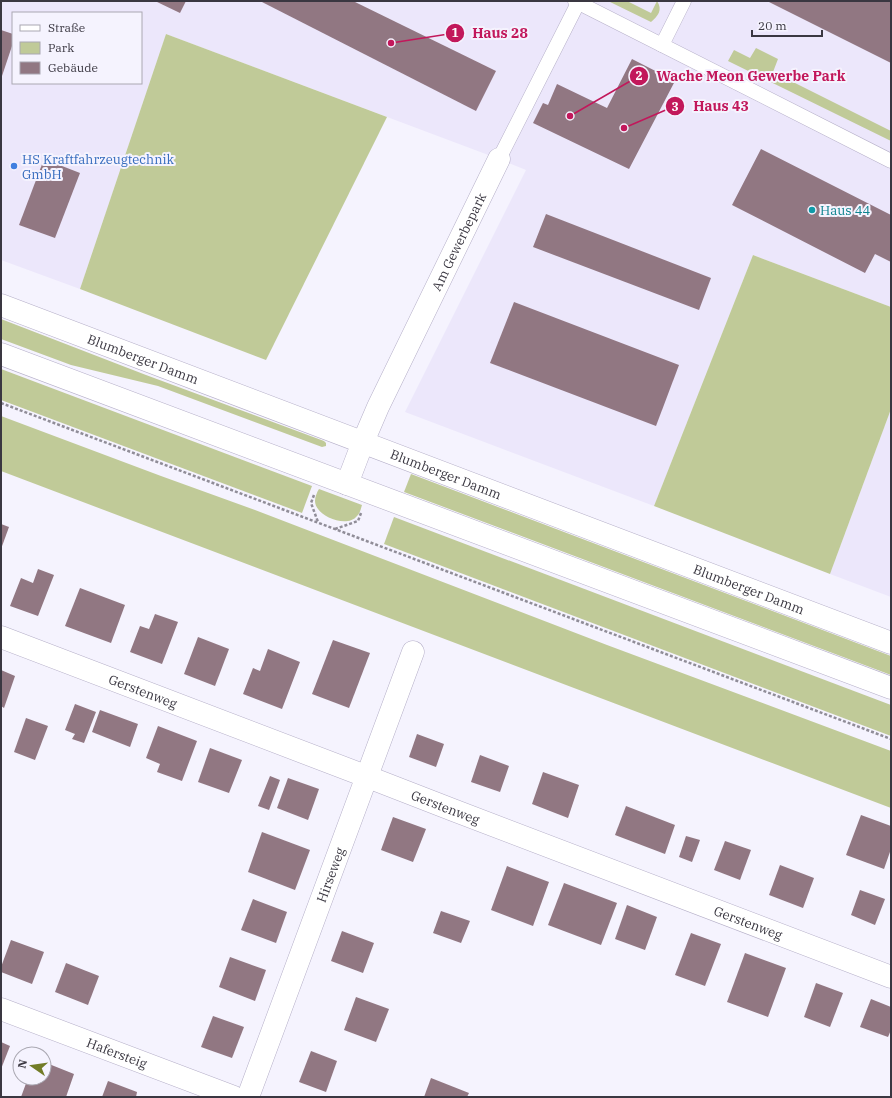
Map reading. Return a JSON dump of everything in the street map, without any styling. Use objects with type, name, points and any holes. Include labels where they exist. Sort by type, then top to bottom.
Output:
[{"type":"street","name":"Am Gewerbepark","points":[[347,484],[378,407],[499,159]]},
{"type":"street","name":"Blumberger Damm","points":[[1,306],[891,643]]},
{"type":"street","points":[[1,354],[891,688]]},
{"type":"street","name":"Gerstenweg","points":[[1,637],[891,977]]},
{"type":"street","name":"Hirseweg","points":[[248,1097],[413,652]]},
{"type":"street","name":"Hafersteig","points":[[1,1009],[234,1097]]},
{"type":"lane","points":[[662,45],[684,1]]},
{"type":"lane","points":[[576,2],[891,161]]},
{"type":"lane","name":"Am Gewerbepark","points":[[499,159],[576,2]]},
{"type":"path","points":[[1,403],[891,739]]},
{"type":"path","points":[[316,489],[311,503],[318,523]]},
{"type":"path","points":[[334,529],[358,521],[362,511]]},
{"type":"shaded area","points":[[1,1],[891,1],[891,307],[753,255],[654,506],[405,412],[526,170],[499,159],[166,34],[80,289],[1,260]]},
{"type":"shaded area","points":[[891,409],[891,597],[830,574]]},
{"type":"green space","points":[[608,1],[627,1],[651,13],[657,1],[660,10],[658,15],[651,22]]},
{"type":"green space","points":[[166,34],[387,117],[266,360],[80,289]]},
{"type":"green space","points":[[756,48],[778,59],[773,72],[891,131],[891,141],[728,61],[734,50],[750,58]]},
{"type":"green space","points":[[753,255],[891,307],[891,409],[830,574],[654,506]]},
{"type":"green space","points":[[1,319],[324,441],[326,446],[322,447],[158,386],[71,365],[1,339]]},
{"type":"green space","points":[[1,369],[312,486],[302,513],[1,400]]},
{"type":"green space","points":[[1,416],[255,510],[607,645],[891,751],[891,808],[1,471]]},
{"type":"green space","points":[[411,474],[891,656],[891,675],[404,492]]},
{"type":"green space","points":[[319,489],[362,505],[359,514],[352,520],[346,521],[339,521],[326,516],[320,512],[316,506],[316,495]]},
{"type":"green space","points":[[394,517],[891,705],[891,736],[384,544]]},
{"type":"building","points":[[155,1],[186,1],[180,13]]},
{"type":"building","points":[[260,1],[353,1],[496,71],[476,111]]},
{"type":"building","points":[[767,1],[891,1],[891,63]]},
{"type":"building","points":[[1,30],[12,34],[12,46],[1,79]]},
{"type":"building","points":[[632,59],[675,81],[629,169],[533,123],[543,103],[548,105],[557,84],[607,108]]},
{"type":"building","name":"Haus 44","points":[[761,149],[891,215],[891,262],[875,254],[865,273],[732,205]]},
{"type":"building","points":[[44,159],[80,173],[55,238],[19,225]]},
{"type":"building","points":[[546,214],[711,278],[699,310],[533,247]]},
{"type":"building","points":[[514,302],[679,365],[656,426],[490,363]]},
{"type":"building","points":[[1,524],[9,527],[1,549]]},
{"type":"building","points":[[38,569],[54,575],[38,616],[10,606],[21,578],[33,583]]},
{"type":"building","points":[[80,588],[125,605],[111,643],[65,626]]},
{"type":"building","points":[[155,614],[178,622],[162,664],[130,652],[140,626],[149,629]]},
{"type":"building","points":[[198,637],[229,649],[215,686],[184,674]]},
{"type":"building","points":[[333,640],[370,653],[349,708],[312,694]]},
{"type":"building","points":[[268,649],[300,662],[282,709],[243,694],[253,668],[260,671]]},
{"type":"building","points":[[1,670],[15,676],[4,708],[1,706]]},
{"type":"building","points":[[75,704],[96,712],[84,743],[72,739],[75,734],[65,730]]},
{"type":"building","points":[[100,710],[138,724],[130,747],[92,732]]},
{"type":"building","points":[[26,718],[48,726],[35,760],[14,752]]},
{"type":"building","points":[[158,726],[197,741],[182,781],[157,772],[160,764],[146,758]]},
{"type":"building","points":[[417,734],[444,744],[436,767],[409,757]]},
{"type":"building","points":[[210,748],[242,760],[229,793],[198,782]]},
{"type":"building","points":[[480,755],[509,766],[500,792],[471,782]]},
{"type":"building","points":[[543,772],[579,785],[568,818],[532,804]]},
{"type":"building","points":[[270,776],[280,780],[269,810],[258,806]]},
{"type":"building","points":[[288,778],[319,789],[308,820],[277,808]]},
{"type":"building","points":[[626,806],[675,825],[665,854],[615,835]]},
{"type":"building","points":[[861,815],[891,826],[891,849],[884,869],[846,855]]},
{"type":"building","points":[[393,817],[426,829],[413,862],[381,850]]},
{"type":"building","points":[[262,832],[310,850],[295,890],[248,872]]},
{"type":"building","points":[[686,836],[700,840],[692,862],[679,857]]},
{"type":"building","points":[[725,841],[751,850],[740,880],[714,870]]},
{"type":"building","points":[[780,865],[814,878],[803,908],[769,895]]},
{"type":"building","points":[[507,866],[549,882],[533,926],[491,910]]},
{"type":"building","points":[[564,883],[617,903],[601,945],[548,925]]},
{"type":"building","points":[[860,890],[885,899],[875,925],[851,915]]},
{"type":"building","points":[[253,899],[287,912],[276,943],[241,930]]},
{"type":"building","points":[[627,905],[657,917],[645,950],[615,939]]},
{"type":"building","points":[[441,911],[470,921],[461,943],[433,933]]},
{"type":"building","points":[[342,931],[374,943],[363,973],[331,961]]},
{"type":"building","points":[[691,933],[721,944],[705,986],[675,975]]},
{"type":"building","points":[[11,940],[44,952],[32,984],[1,972],[1,967]]},
{"type":"building","points":[[745,953],[786,968],[768,1017],[727,1002]]},
{"type":"building","points":[[230,957],[266,970],[255,1001],[219,987]]},
{"type":"building","points":[[66,963],[99,976],[88,1005],[55,992]]},
{"type":"building","points":[[816,983],[843,993],[830,1027],[804,1017]]},
{"type":"building","points":[[356,997],[389,1009],[376,1042],[344,1030]]},
{"type":"building","points":[[871,999],[891,1007],[891,1030],[888,1037],[860,1027]]},
{"type":"building","points":[[213,1016],[244,1027],[232,1058],[201,1047]]},
{"type":"building","points":[[1,1042],[10,1046],[1,1069]]},
{"type":"building","points":[[311,1051],[337,1061],[326,1092],[299,1082]]},
{"type":"building","points":[[52,1065],[74,1074],[66,1097],[21,1097],[25,1086],[52,1086]]},
{"type":"building","points":[[431,1078],[469,1093],[467,1097],[424,1097]]},
{"type":"building","points":[[108,1081],[137,1092],[136,1097],[102,1097]]},
{"type":"place","name":"Haus 28","points":[[391,43]]},
{"type":"place","name":"Wache Meon Gewerbe Park","points":[[570,116]]},
{"type":"place","name":"Haus 43","points":[[624,128]]},
{"type":"place","name":"HS Kraftfahrzeugtechnik GmbH","points":[[14,166]]},
{"type":"place","name":"Haus 44","points":[[812,210]]}]
